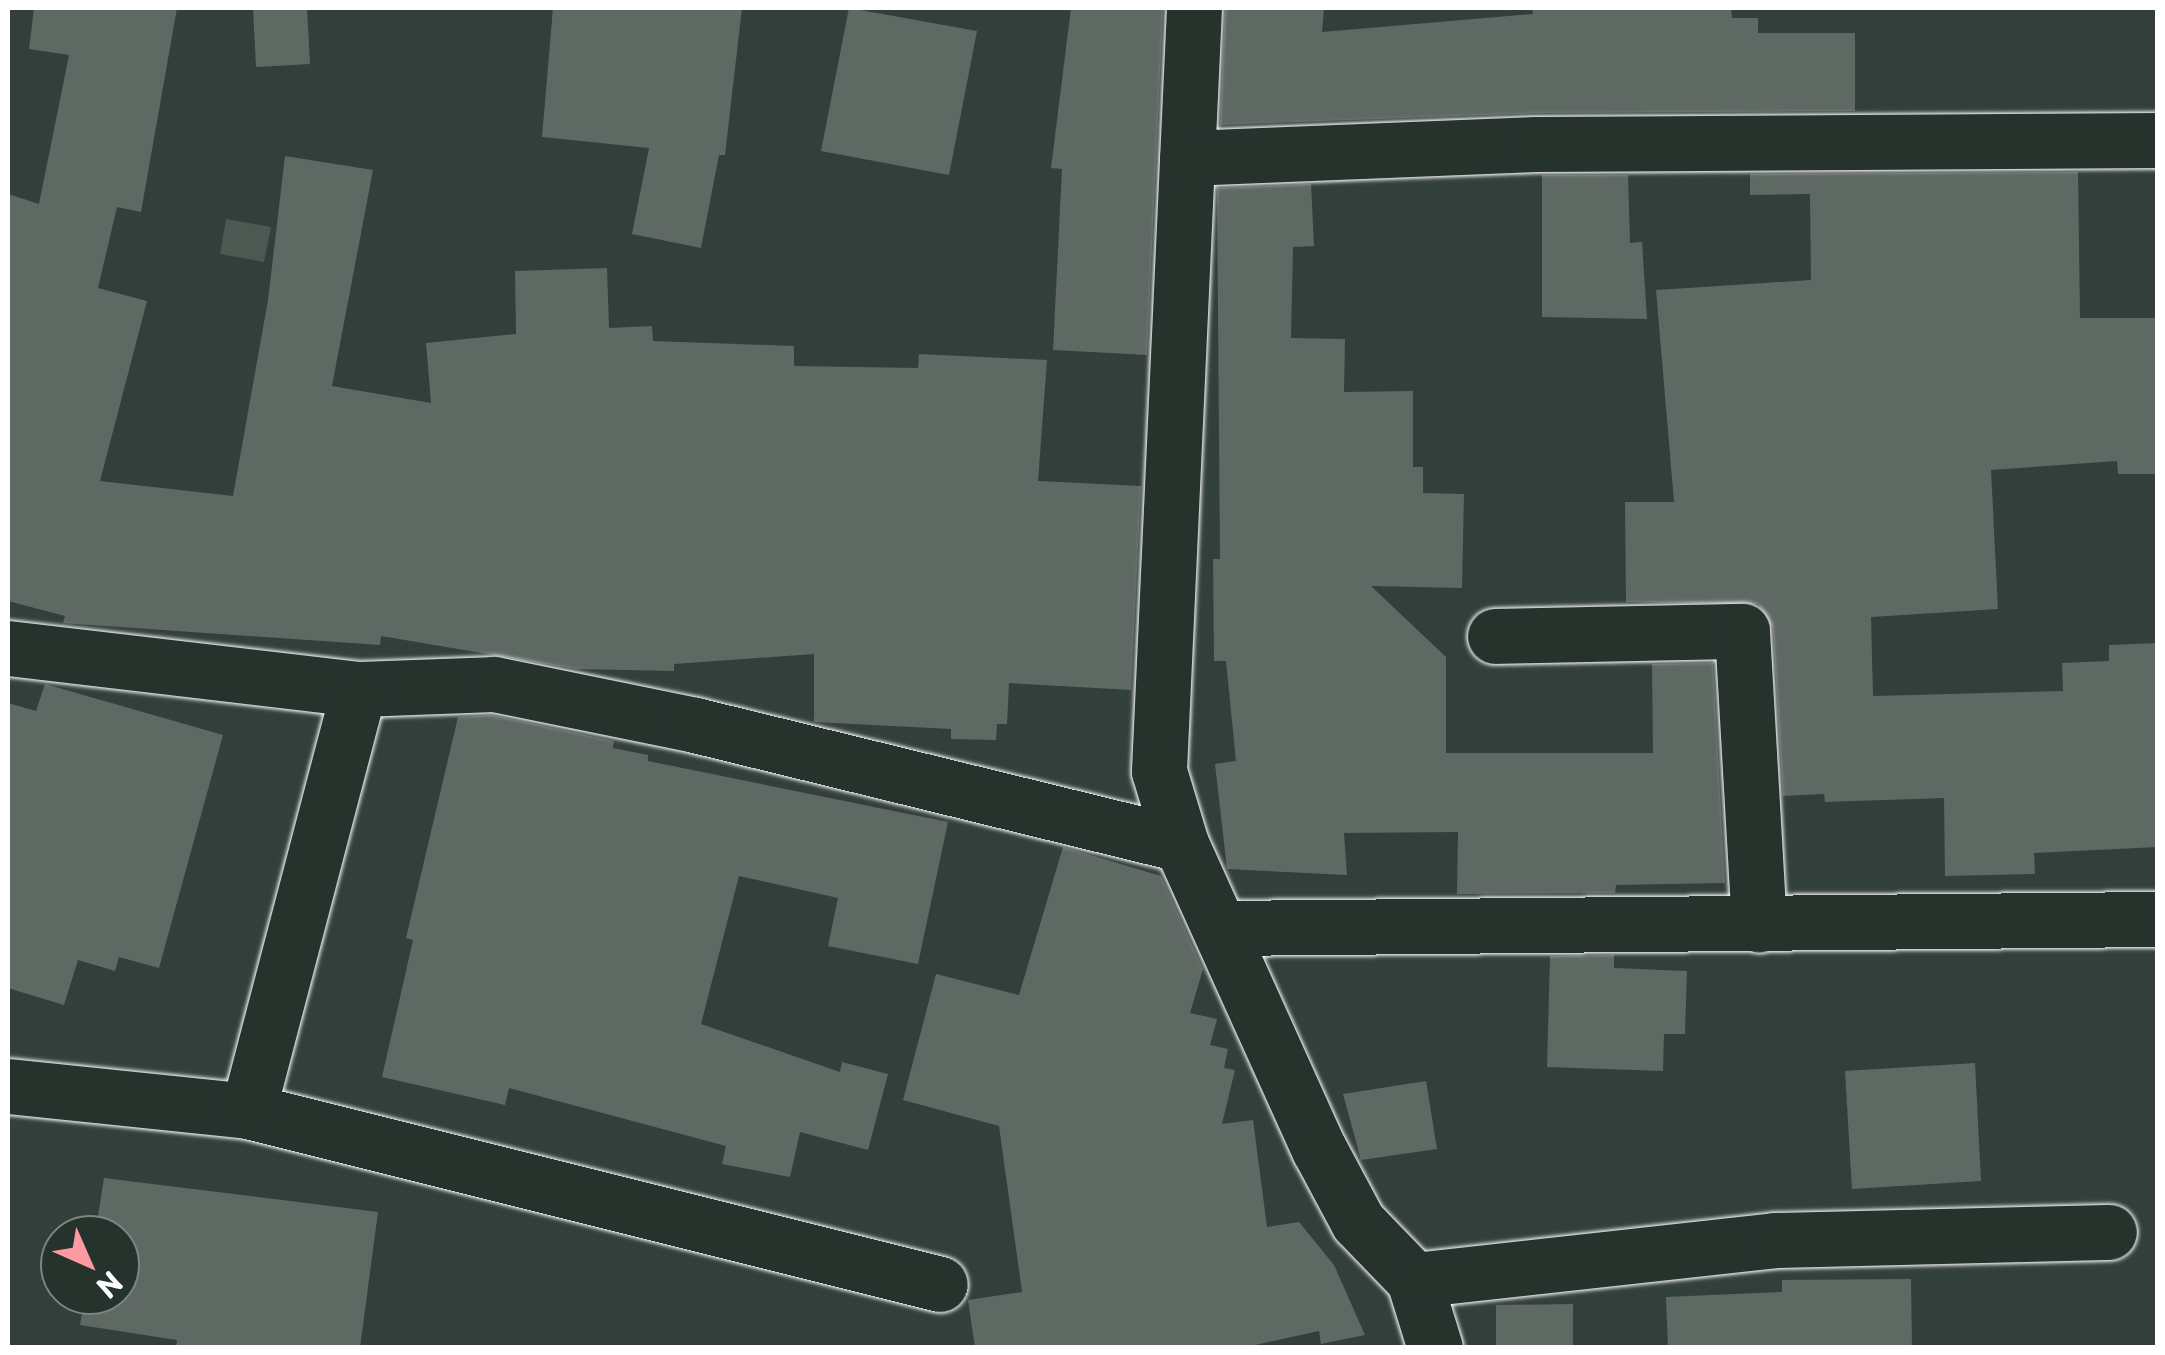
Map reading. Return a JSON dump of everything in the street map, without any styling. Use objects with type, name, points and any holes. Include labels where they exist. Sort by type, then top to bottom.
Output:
[{"type":"street","points":[[1194,8],[1159,771],[1181,844],[1358,1222],[1414,1280],[1435,1348]]},
{"type":"street","points":[[1187,158],[1536,144],[2158,140]]},
{"type":"street","points":[[1495,636],[1742,631],[1760,925]]},
{"type":"street","points":[[8,648],[359,689],[494,684],[695,725],[1181,844]]},
{"type":"street","points":[[248,1111],[359,689]]},
{"type":"street","points":[[1220,928],[2158,919]]},
{"type":"street","points":[[8,1086],[248,1111],[940,1284]]},
{"type":"street","points":[[1414,1280],[1775,1240],[2109,1232]]},
{"type":"shaded area","points":[[226,219],[271,227],[264,262],[220,254]]},
{"type":"building","points":[[34,8],[177,8],[141,212],[117,207],[98,288],[147,301],[100,481],[233,496],[268,300],[285,156],[373,170],[332,386],[431,403],[426,343],[516,334],[515,271],[607,268],[609,328],[652,326],[653,341],[794,346],[794,366],[918,368],[919,354],[1047,360],[1038,481],[1141,486],[1131,690],[1009,683],[1007,724],[997,724],[996,740],[951,739],[951,729],[814,722],[814,654],[674,664],[674,671],[576,669],[381,636],[380,645],[63,623],[65,616],[8,601],[8,194],[39,204],[69,55],[29,49]]},
{"type":"building","points":[[253,8],[307,8],[310,64],[256,67]]},
{"type":"building","points":[[553,8],[742,8],[725,155],[719,155],[701,248],[632,234],[649,148],[542,137]]},
{"type":"building","points":[[849,8],[977,31],[949,175],[821,151]]},
{"type":"building","points":[[1071,8],[1163,8],[1147,355],[1053,350],[1062,169],[1051,168]]},
{"type":"building","points":[[1225,8],[1324,8],[1322,32],[1533,14],[1532,8],[1731,8],[1732,18],[1758,18],[1758,33],[1855,33],[1855,111],[1536,113],[1220,125]]},
{"type":"building","points":[[2078,172],[2080,318],[2158,318],[2158,474],[2118,474],[2117,461],[1991,470],[1998,609],[1871,617],[1873,696],[2063,691],[2062,663],[2109,661],[2109,645],[2158,643],[2158,847],[2034,853],[2035,874],[1945,876],[1944,798],[1825,802],[1824,794],[1783,796],[1773,629],[1758,604],[1626,602],[1625,502],[1674,502],[1656,290],[1811,280],[1810,194],[1750,195],[1750,174]]},
{"type":"building","points":[[1542,175],[1628,175],[1630,243],[1642,242],[1647,319],[1542,317]]},
{"type":"building","points":[[1311,184],[1314,246],[1293,247],[1291,338],[1345,339],[1344,392],[1413,391],[1413,467],[1423,467],[1423,493],[1464,494],[1462,588],[1371,586],[1446,657],[1446,753],[1653,753],[1652,664],[1713,663],[1725,883],[1616,885],[1615,893],[1457,894],[1458,832],[1344,833],[1347,875],[1227,869],[1215,764],[1236,761],[1226,661],[1214,661],[1213,559],[1220,559],[1217,188]]},
{"type":"building","points":[[45,684],[223,735],[159,968],[119,957],[115,971],[78,960],[64,1005],[8,988],[8,703],[36,711]]},
{"type":"building","points":[[491,715],[614,741],[613,748],[648,755],[648,761],[948,822],[918,964],[828,946],[838,898],[739,876],[701,1024],[840,1072],[842,1062],[888,1074],[868,1150],[800,1132],[790,1177],[722,1164],[726,1146],[509,1088],[505,1105],[382,1077],[413,940],[406,938],[458,717]]},
{"type":"building","points":[[1063,847],[1161,876],[1203,969],[1190,1013],[1217,1019],[1210,1045],[1228,1049],[1224,1068],[1235,1070],[1222,1124],[1253,1120],[1267,1227],[1299,1222],[1334,1265],[1365,1335],[1321,1344],[1319,1331],[1241,1348],[975,1348],[968,1300],[1022,1292],[999,1126],[903,1100],[936,974],[1019,995]]},
{"type":"building","points":[[1614,955],[1614,968],[1687,971],[1685,1034],[1664,1034],[1663,1071],[1547,1067],[1550,956]]},
{"type":"building","points":[[1975,1063],[1981,1181],[1852,1189],[1845,1071]]},
{"type":"building","points":[[1426,1081],[1437,1149],[1361,1160],[1343,1094]]},
{"type":"building","points":[[104,1178],[378,1212],[360,1348],[176,1348],[177,1340],[80,1325],[82,1315],[140,1315],[140,1215],[98,1215]]},
{"type":"building","points":[[1911,1279],[1912,1348],[1668,1348],[1666,1297],[1782,1292],[1782,1280]]},
{"type":"building","points":[[1573,1304],[1573,1348],[1496,1348],[1496,1305]]}]
